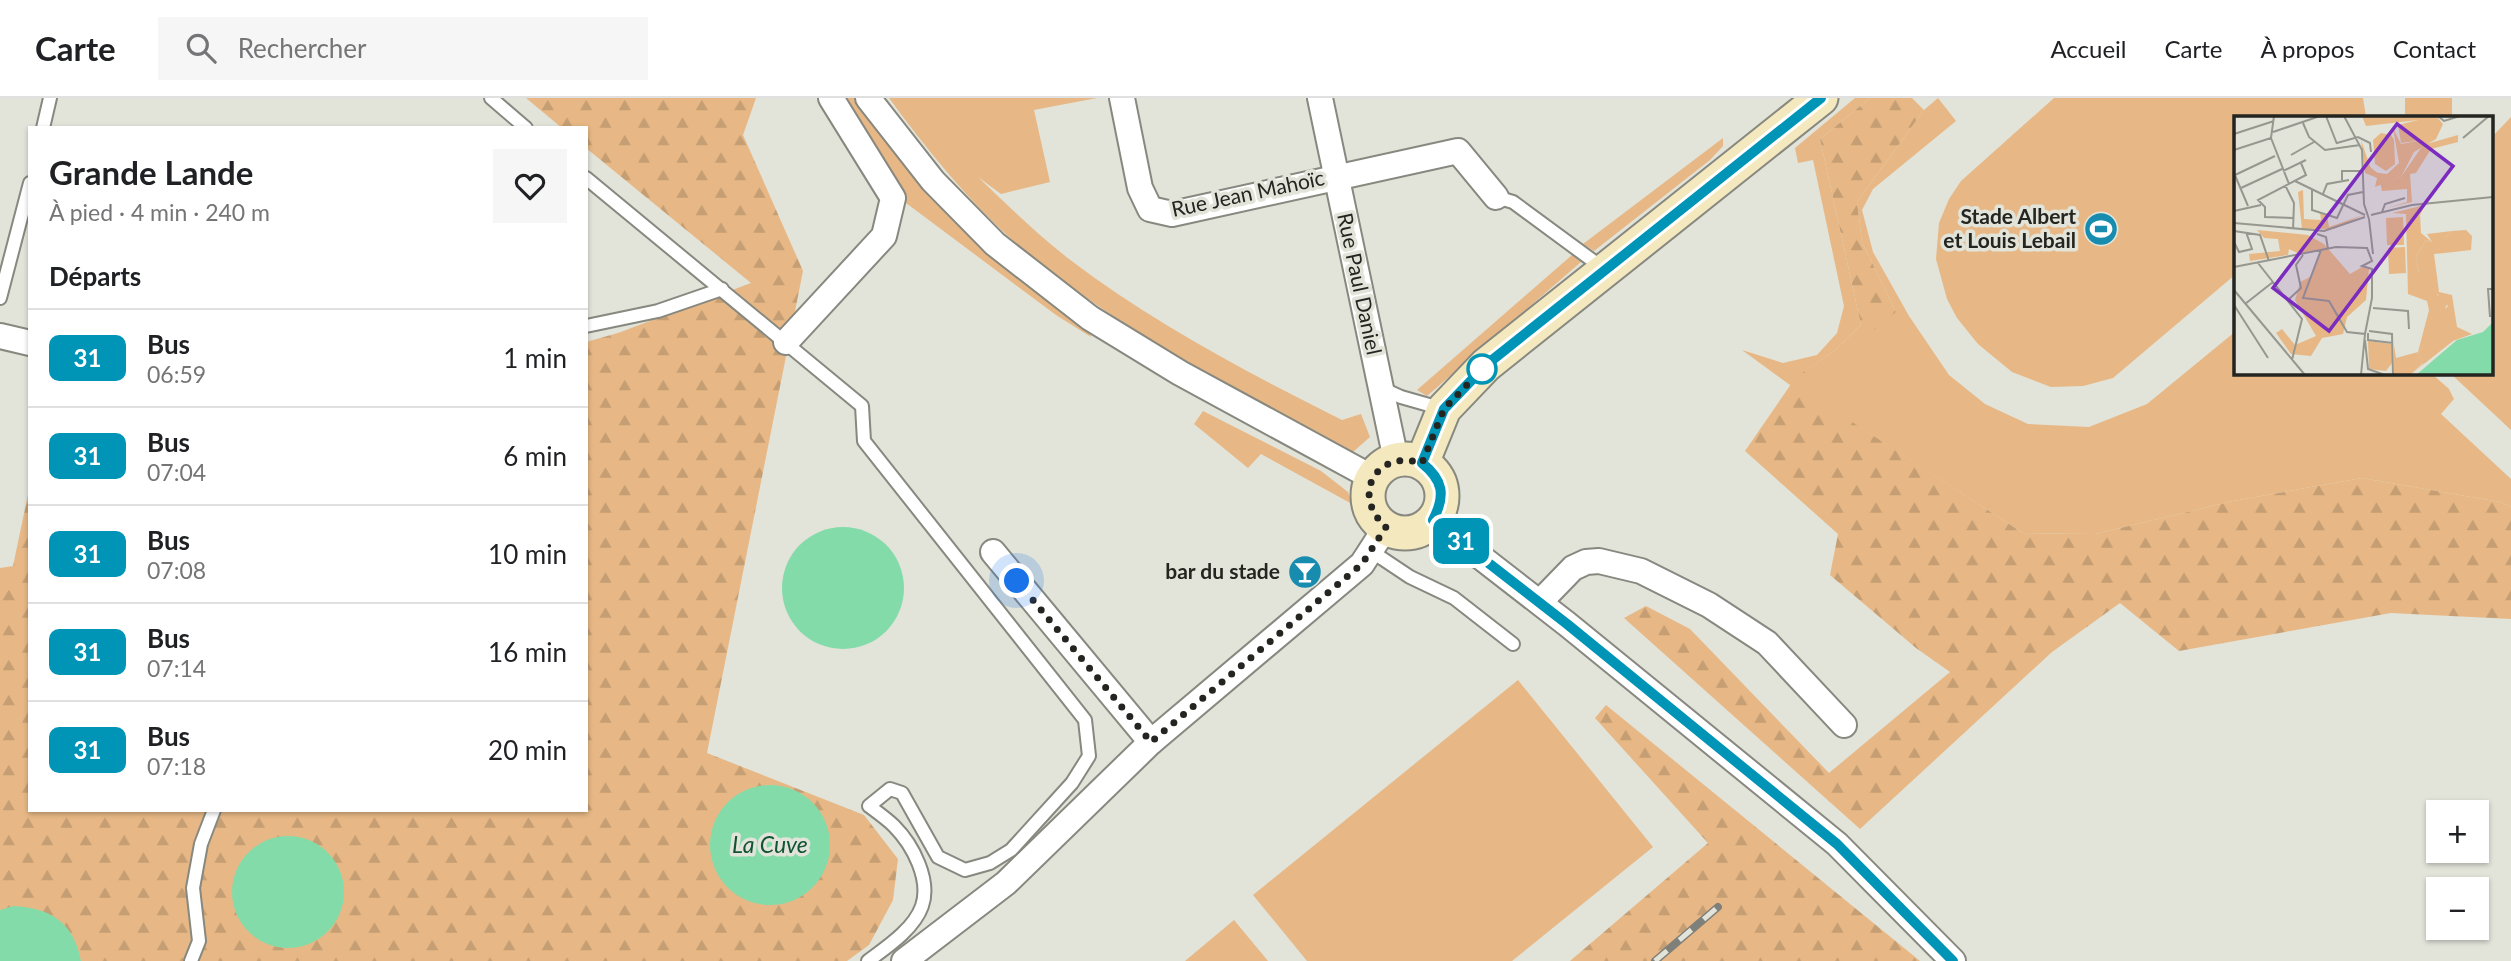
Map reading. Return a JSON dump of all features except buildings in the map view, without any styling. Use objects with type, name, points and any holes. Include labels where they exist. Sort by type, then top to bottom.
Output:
[{"type":"street","points":[[786,342],[884,236],[893,198],[831,98]]},
{"type":"street","points":[[868,98],[933,181],[995,244],[1090,317],[1180,373],[1397,467],[1435,473],[1441,488],[1441,505],[1433,520],[1420,530],[1378,539]]},
{"type":"street","name":"Rue Jean Mahoïc","points":[[1122,98],[1140,188],[1150,209],[1172,214],[1336,176]]},
{"type":"street","name":"Rue Paul Daniel","points":[[1320,98],[1397,467]]},
{"type":"street","points":[[904,961],[1006,883],[1151,742],[1362,564],[1378,539],[1376,518],[1369,505],[1368,491],[1397,467],[1444,409],[1486,365],[1809,102]]},
{"type":"street","points":[[1336,176],[1458,151],[1496,197]]},
{"type":"street","points":[[0,336],[28,343]]},
{"type":"street","points":[[1433,520],[1540,603],[1837,844],[1953,961]]},
{"type":"street","points":[[993,552],[1151,742]]},
{"type":"street","points":[[1540,603],[1573,568],[1586,562],[1599,561],[1641,571],[1709,605],[1767,643],[1844,725]]},
{"type":"lane","points":[[43,126],[50,98]]},
{"type":"lane","points":[[491,98],[524,126]]},
{"type":"lane","points":[[588,180],[862,405],[864,441],[1085,720],[1089,756],[1072,783],[1011,850],[990,863],[964,870],[938,857],[902,793],[890,789],[869,806],[894,825],[905,840],[921,870],[925,888],[922,906],[915,919],[868,961]]},
{"type":"lane","points":[[0,298],[28,191]]},
{"type":"lane","points":[[1496,197],[1513,201],[1604,269]]},
{"type":"lane","points":[[588,326],[657,311],[722,289]]},
{"type":"lane","points":[[1381,388],[1401,397],[1444,409]]},
{"type":"lane","points":[[1378,539],[1410,577],[1454,597],[1513,645]]},
{"type":"lane","points":[[191,961],[199,941],[193,888],[201,844],[213,812]]},
{"type":"green space","points":[[526,98],[756,98],[743,135],[803,271],[707,753],[864,815],[898,859],[893,900],[869,945],[847,961],[0,961],[0,568],[13,566],[28,495],[28,812],[588,812],[588,341],[618,333],[751,283],[588,150],[588,126],[560,126]]},
{"type":"green space","points":[[842,98],[855,98],[915,174],[1089,331],[1091,337],[1056,315],[906,203]]},
{"type":"green space","points":[[889,98],[1097,98],[1034,110],[1050,182],[1001,194],[978,177],[1057,249],[1134,305],[1236,365],[1342,420],[1361,414],[1370,437],[1353,452],[1185,361],[1104,310],[1008,236],[937,160]]},
{"type":"green space","points":[[1855,98],[1870,98],[1820,139],[1861,325],[1834,351],[1798,376],[1896,312],[1862,242],[1857,202],[1924,110],[1938,98],[1956,121],[1873,189],[1862,210],[1873,252],[1909,316],[1949,375],[1985,404],[2028,424],[2089,427],[2147,404],[2234,333],[2234,374],[2432,374],[2449,389],[2454,399],[2441,414],[2511,479],[2511,507],[2500,502],[2362,478],[2233,501],[2095,534],[2023,533],[1790,385],[1742,350],[1783,363],[1817,355],[1837,333],[1844,306],[1813,160],[1798,163],[1795,148]]},
{"type":"green space","points":[[1870,98],[1912,98],[1924,110],[1857,202],[1862,242],[1896,312],[1823,372],[1806,392],[2023,533],[2095,534],[2233,501],[2362,478],[2500,502],[2511,507],[2511,619],[2391,613],[2179,651],[2120,603],[2052,652],[1860,829],[1624,618],[1646,606],[1690,629],[1829,773],[1950,672],[1916,648],[1830,575],[1838,534],[1745,451],[1796,377],[1834,351],[1861,325],[1820,139]]},
{"type":"green space","name":"Stade Albert et Louis Lebail","points":[[2054,98],[2363,98],[2366,116],[2234,116],[2234,276],[2113,378],[2083,386],[2051,387],[2012,372],[1978,344],[1957,318],[1947,299],[1936,259],[1939,223],[1949,199],[1961,181]]},
{"type":"green space","points":[[2405,98],[2452,98],[2452,116],[2405,116]]},
{"type":"green space","points":[[2511,117],[2511,430],[2451,374],[2494,374],[2494,135]]},
{"type":"green space","points":[[1723,138],[1723,146],[1710,160],[1594,251],[1583,244]]},
{"type":"green space","points":[[1572,255],[1581,262],[1427,396],[1417,390]]},
{"type":"green space","points":[[1203,411],[1321,471],[1348,492],[1352,504],[1261,454],[1248,468],[1194,424]]},
{"type":"green space","points":[[1518,680],[1653,847],[1512,961],[1307,961],[1253,895]]},
{"type":"green space","points":[[1606,705],[1920,961],[1570,961],[1708,843],[1595,718]]},
{"type":"green space","points":[[1234,920],[1268,961],[1185,961]]},
{"type":"water","points":[[843,527],[866,531],[886,545],[900,565],[904,588],[900,611],[886,631],[866,645],[843,649],[820,645],[800,631],[786,611],[782,588],[786,565],[800,545],[820,531]]},
{"type":"water","name":"La Cuve","points":[[770,785],[793,789],[813,802],[826,822],[830,845],[826,868],[813,888],[793,901],[770,905],[747,901],[727,888],[714,868],[710,845],[714,822],[727,802],[747,789]]},
{"type":"water","points":[[288,836],[310,840],[328,852],[340,870],[344,892],[340,914],[328,932],[310,944],[288,948],[266,944],[248,932],[236,914],[232,892],[236,870],[248,852],[266,840]]},
{"type":"water","points":[[13,906],[39,910],[58,920],[72,936],[81,961],[0,961],[0,910]]},
{"type":"railway","points":[[1655,961],[1718,907]]},
{"type":"bus line","name":"31","points":[[1821,98],[1486,365],[1444,409],[1422,463],[1435,473],[1441,488],[1441,505],[1433,520],[1567,624],[1837,844],[1953,961]]},
{"type":"place","name":"Stade Albert et Louis Lebail","points":[[2101,229]]},
{"type":"place","name":"bar du stade","points":[[1305,572]]},
{"type":"route","points":[[1017,581],[1151,742],[1362,564],[1386,527],[1376,518],[1369,505],[1368,491],[1373,478],[1382,466],[1396,460],[1409,459],[1422,463],[1444,409],[1486,365],[1482,369]]}]
